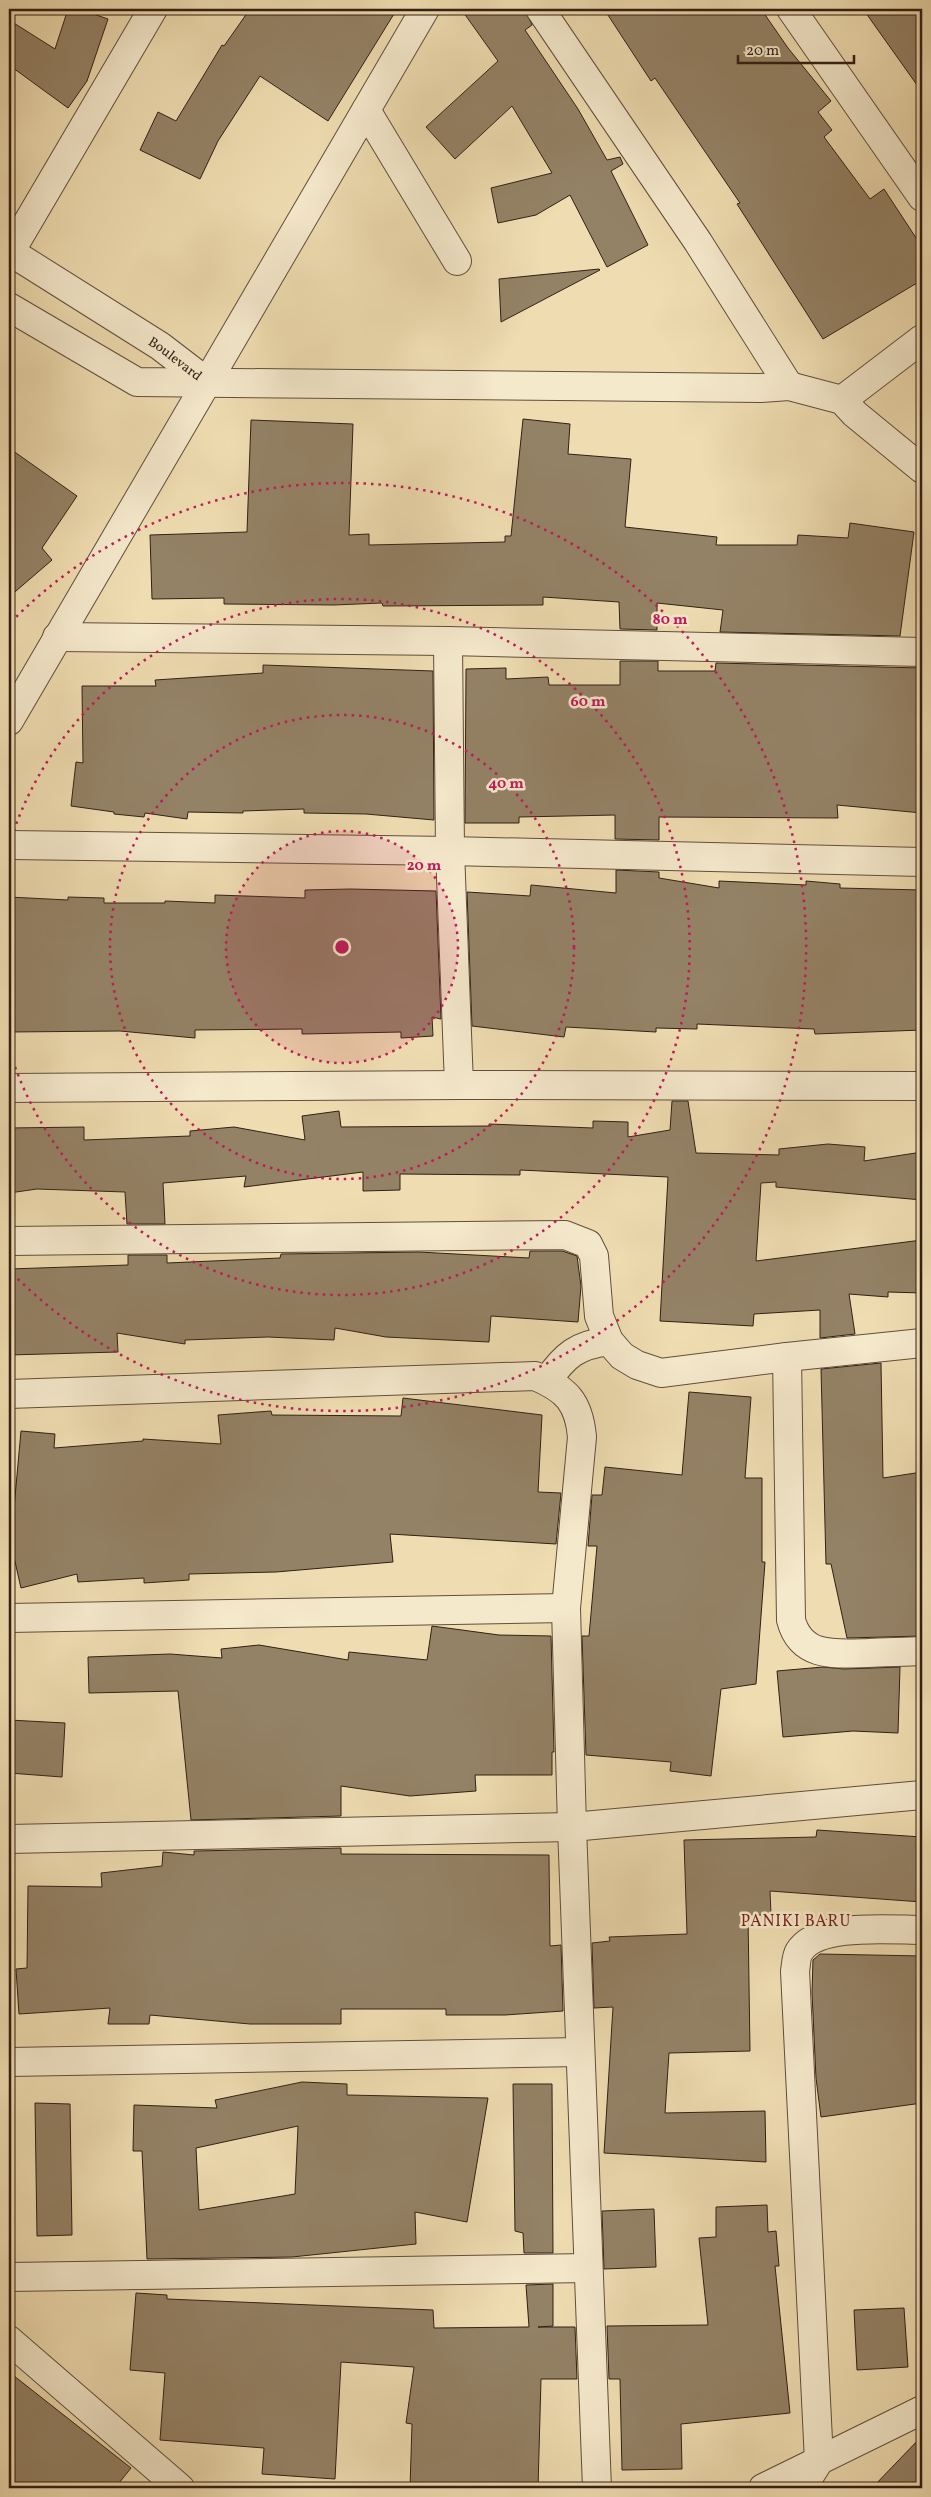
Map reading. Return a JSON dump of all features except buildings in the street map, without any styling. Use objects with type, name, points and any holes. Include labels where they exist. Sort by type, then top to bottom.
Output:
[{"type":"street","points":[[9,252],[153,9]]},
{"type":"street","points":[[9,721],[425,9]]},
{"type":"street","points":[[540,9],[698,242],[789,386]]},
{"type":"street","points":[[791,9],[922,197]]},
{"type":"street","points":[[366,110],[456,261]]},
{"type":"street","name":"Boulevard","points":[[9,252],[160,346],[207,382]]},
{"type":"street","name":"Boulevard","points":[[9,307],[137,382],[207,382]]},
{"type":"street","points":[[842,400],[922,339]]},
{"type":"street","points":[[207,382],[762,388],[789,386],[842,400],[855,414],[922,469]]},
{"type":"street","points":[[57,636],[448,641],[922,652]]},
{"type":"street","points":[[448,641],[450,851],[459,1085]]},
{"type":"street","points":[[9,845],[450,851],[922,862]]},
{"type":"street","points":[[9,1088],[459,1085],[922,1086]]},
{"type":"street","points":[[9,1241],[565,1235],[588,1244],[594,1256],[599,1316],[609,1341],[622,1356],[637,1365],[660,1373],[922,1343]]},
{"type":"street","points":[[547,1381],[557,1366],[578,1348],[609,1341]]},
{"type":"street","points":[[787,1357],[791,1620],[794,1633],[808,1646],[829,1654],[922,1651]]},
{"type":"street","points":[[9,1394],[535,1376],[547,1381],[566,1394],[580,1417],[582,1436],[566,1608],[596,2488]]},
{"type":"street","points":[[9,1618],[566,1608]]},
{"type":"street","points":[[9,1839],[572,1827],[922,1795]]},
{"type":"street","points":[[802,2488],[818,2461],[795,1971],[799,1952],[810,1941],[841,1931],[922,1930]]},
{"type":"street","points":[[9,2062],[580,2052]]},
{"type":"street","points":[[9,2277],[588,2268]]},
{"type":"street","points":[[9,2340],[180,2488]]},
{"type":"street","points":[[763,2488],[922,2410]]},
{"type":"district","name":"PANIKI BARU","points":[[796,1920]]}]
